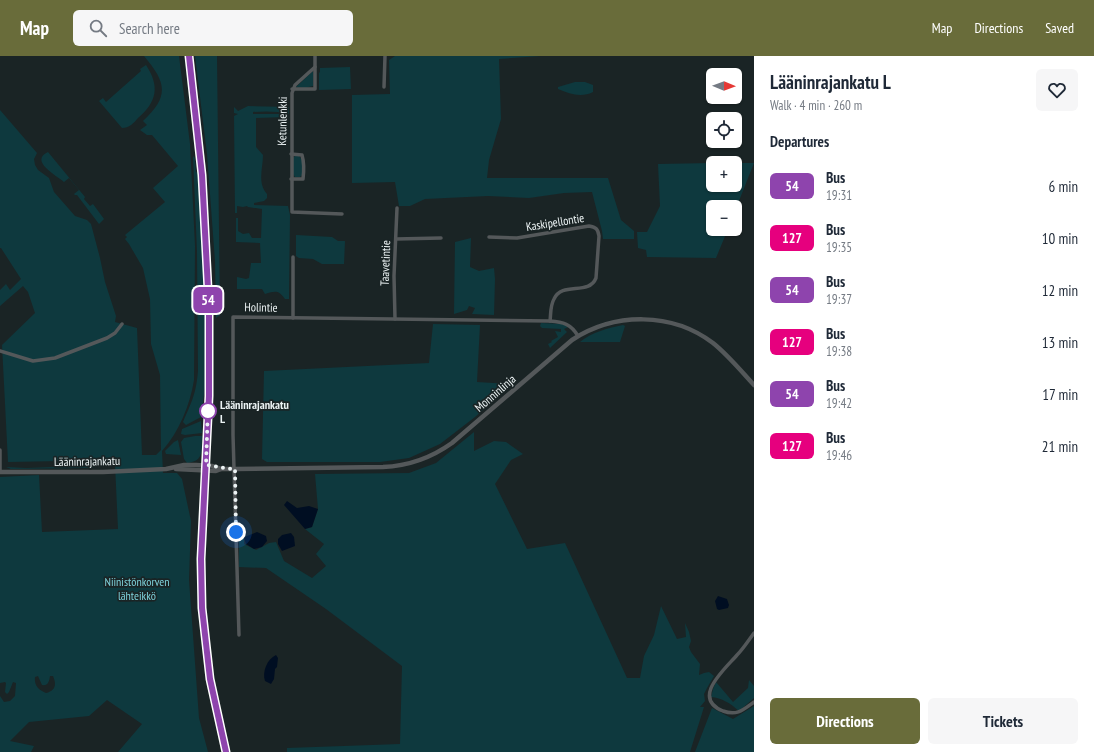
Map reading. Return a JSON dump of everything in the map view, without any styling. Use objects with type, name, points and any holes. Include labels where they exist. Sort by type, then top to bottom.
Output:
[{"type":"main road","points":[[189,56],[199,138],[208,266],[209,373],[201,559],[202,608],[210,679],[226,752]]},
{"type":"street","name":"Ketunlenkki","points":[[292,89],[315,89],[315,56]]},
{"type":"street","points":[[384,87],[385,56]]},
{"type":"street","name":"Ketunlenkki","points":[[315,67],[292,89],[292,212],[342,214]]},
{"type":"street","name":"Ketunlenkki","points":[[291,154],[302,155],[304,174],[303,179],[292,179]]},
{"type":"street","name":"Taavetintie","points":[[395,319],[394,276],[397,208]]},
{"type":"street","name":"Kaskipellontie","points":[[489,237],[517,238],[589,226],[596,228],[598,231],[598,250],[595,282],[587,287],[564,290],[556,294],[552,303],[550,321]]},
{"type":"street","points":[[396,239],[441,238]]},
{"type":"street","points":[[293,257],[294,318]]},
{"type":"street","name":"Holintie","points":[[239,635],[233,427],[233,317],[550,321],[568,324],[574,329],[578,336]]},
{"type":"street","name":"Monninlinja","points":[[206,468],[216,471],[221,469],[383,468],[422,460],[452,443],[566,344],[578,336],[605,324],[628,319],[671,322],[696,333],[713,344],[754,385]]},
{"type":"street","points":[[0,352],[33,361],[55,358],[107,338],[115,333],[122,324]]},
{"type":"street","points":[[0,450],[0,472]]},
{"type":"street","name":"Lääninrajankatu","points":[[0,472],[103,472],[174,468],[184,470],[206,468]]},
{"type":"street","points":[[754,633],[713,684],[709,696],[714,706],[729,713],[743,710],[754,702]]},
{"type":"green space","name":"Niinistönkorven lähteikkö","points":[[144,56],[179,56],[190,144],[195,246],[194,380],[190,399],[179,427],[162,451],[163,473],[177,473],[182,479],[191,521],[189,580],[199,718],[208,752],[118,752],[142,724],[107,700],[89,716],[29,722],[10,741],[34,746],[31,752],[0,752],[0,696],[4,702],[10,701],[15,696],[16,683],[13,682],[7,694],[5,692],[6,683],[0,683],[0,477],[39,475],[42,532],[118,529],[115,464],[92,468],[11,469],[6,467],[26,468],[83,466],[116,463],[115,460],[8,462],[2,345],[35,313],[28,292],[23,286],[0,306],[0,290],[6,284],[10,290],[21,279],[0,248],[0,110],[37,153],[34,159],[35,165],[38,170],[49,178],[54,192],[75,216],[87,220],[91,224],[105,282],[116,316],[115,322],[137,328],[142,455],[156,455],[161,450],[160,375],[151,344],[150,299],[143,268],[125,239],[127,237],[125,235],[165,202],[153,188],[178,166],[152,135],[147,135],[140,130],[147,125],[143,121],[158,104],[161,96],[162,89],[160,81]],"holes":[[[38,676],[42,685],[47,684],[50,676],[53,676],[55,685],[51,691],[46,693],[37,687],[35,677]]]},
{"type":"green space","points":[[195,56],[217,56],[220,315],[216,318],[215,261],[207,154]]},
{"type":"green space","points":[[395,56],[541,56],[499,59],[501,119],[489,160],[487,178],[608,178],[621,220],[634,231],[634,239],[603,239],[592,192],[564,193],[529,198],[488,196],[425,199],[410,206],[399,206],[395,182],[352,183],[352,95],[390,94],[389,60]]},
{"type":"green space","points":[[146,65],[155,87],[153,100],[133,123],[122,128],[99,101],[103,98],[106,102]]},
{"type":"green space","points":[[350,67],[351,89],[319,90],[320,68]]},
{"type":"green space","points":[[313,71],[313,86],[305,88],[296,87]]},
{"type":"green space","points":[[575,82],[585,82],[593,85],[593,92],[580,95],[571,94],[558,89],[558,87]]},
{"type":"green space","points":[[248,106],[289,107],[289,114],[266,111],[253,112],[253,114],[284,114],[286,117],[256,118],[256,147],[263,155],[261,180],[267,194],[267,198],[264,201],[254,203],[254,205],[288,206],[290,215],[289,299],[285,299],[276,292],[265,294],[262,289],[237,289],[237,277],[246,279],[249,278],[251,263],[261,263],[260,243],[236,242],[236,218],[238,218],[238,231],[243,234],[249,233],[252,238],[261,238],[262,209],[237,206],[237,213],[235,213],[234,116],[238,114],[234,113],[234,107],[238,111]]},
{"type":"green space","points":[[48,152],[85,197],[84,199],[90,206],[93,204],[104,219],[99,224],[77,195],[74,194],[79,190],[69,178],[64,182],[50,172],[43,164],[41,160]]},
{"type":"green space","points":[[193,156],[195,158],[196,172],[200,173],[205,280],[206,360],[205,387],[201,417],[186,425],[183,422],[193,397],[198,371],[197,252]]},
{"type":"green space","points":[[295,156],[299,156],[302,160],[302,175],[300,177],[295,177],[293,174],[293,158]]},
{"type":"green space","points":[[706,163],[706,192],[742,192],[742,163],[754,163],[739,200],[706,200],[706,236],[725,236],[716,258],[647,257],[646,250],[638,248],[637,232],[647,232],[660,206],[658,164]]},
{"type":"green space","points":[[296,235],[332,237],[338,241],[345,241],[344,264],[322,264],[313,259],[299,258],[296,256]]},
{"type":"green space","points":[[471,238],[470,267],[479,271],[494,268],[494,315],[472,314],[475,308],[469,306],[467,310],[454,314],[455,242]]},
{"type":"green space","points":[[541,323],[562,324],[568,327],[564,329],[567,332],[550,348],[548,344],[558,337],[555,331],[561,332],[561,329],[542,328],[540,326]]},
{"type":"green space","points":[[433,324],[480,325],[477,382],[512,384],[475,417],[440,444],[409,458],[380,462],[267,462],[262,459],[264,371],[429,363]]},
{"type":"green space","points":[[623,325],[625,326],[620,342],[580,342],[595,333]]},
{"type":"green space","points":[[201,421],[202,433],[181,434],[182,429]]},
{"type":"green space","points":[[474,432],[474,451],[494,441],[506,442],[523,454],[511,460],[495,484],[527,549],[565,543],[627,678],[640,678],[644,656],[654,635],[661,606],[677,639],[686,637],[685,623],[691,641],[689,647],[700,664],[699,675],[709,672],[714,676],[704,694],[705,701],[700,707],[704,707],[690,752],[287,752],[287,748],[400,744],[402,666],[326,609],[266,568],[239,567],[239,528],[244,530],[244,544],[256,550],[269,543],[276,542],[284,561],[312,578],[326,566],[316,554],[324,544],[305,529],[312,527],[318,509],[315,474],[409,473],[436,463]]},
{"type":"green space","points":[[202,436],[201,454],[197,460],[187,463],[184,459],[181,442],[184,438]]},
{"type":"green space","points":[[178,440],[181,455],[166,454],[165,451]]},
{"type":"green space","points":[[749,680],[754,686],[754,698],[739,711],[726,701],[711,697],[716,682],[733,702],[748,688]]},
{"type":"green space","points":[[754,706],[754,752],[695,752],[712,708],[733,719]]},
{"type":"shaded area","points":[[287,501],[297,508],[309,506],[318,509],[312,527],[305,529],[284,505]]},
{"type":"shaded area","points":[[257,532],[266,536],[267,541],[262,547],[254,549],[246,544],[244,538]]},
{"type":"shaded area","points":[[291,533],[294,537],[295,546],[282,551],[278,544],[278,539],[282,535]]},
{"type":"shaded area","points":[[718,596],[727,599],[729,605],[728,608],[717,609],[715,601]]},
{"type":"shaded area","points":[[276,655],[278,658],[277,667],[275,669],[274,679],[271,684],[265,681],[264,674],[270,659]]},
{"type":"bus line","name":"54","points":[[189,56],[197,114],[202,175],[208,266],[209,308],[209,396],[201,559],[202,608],[206,657],[214,701],[226,752]]},
{"type":"place","name":"Lääninrajankatu L","points":[[208,411]]},
{"type":"route","points":[[208,411],[208,407],[206,465],[217,466],[221,469],[235,469],[236,532]]}]
